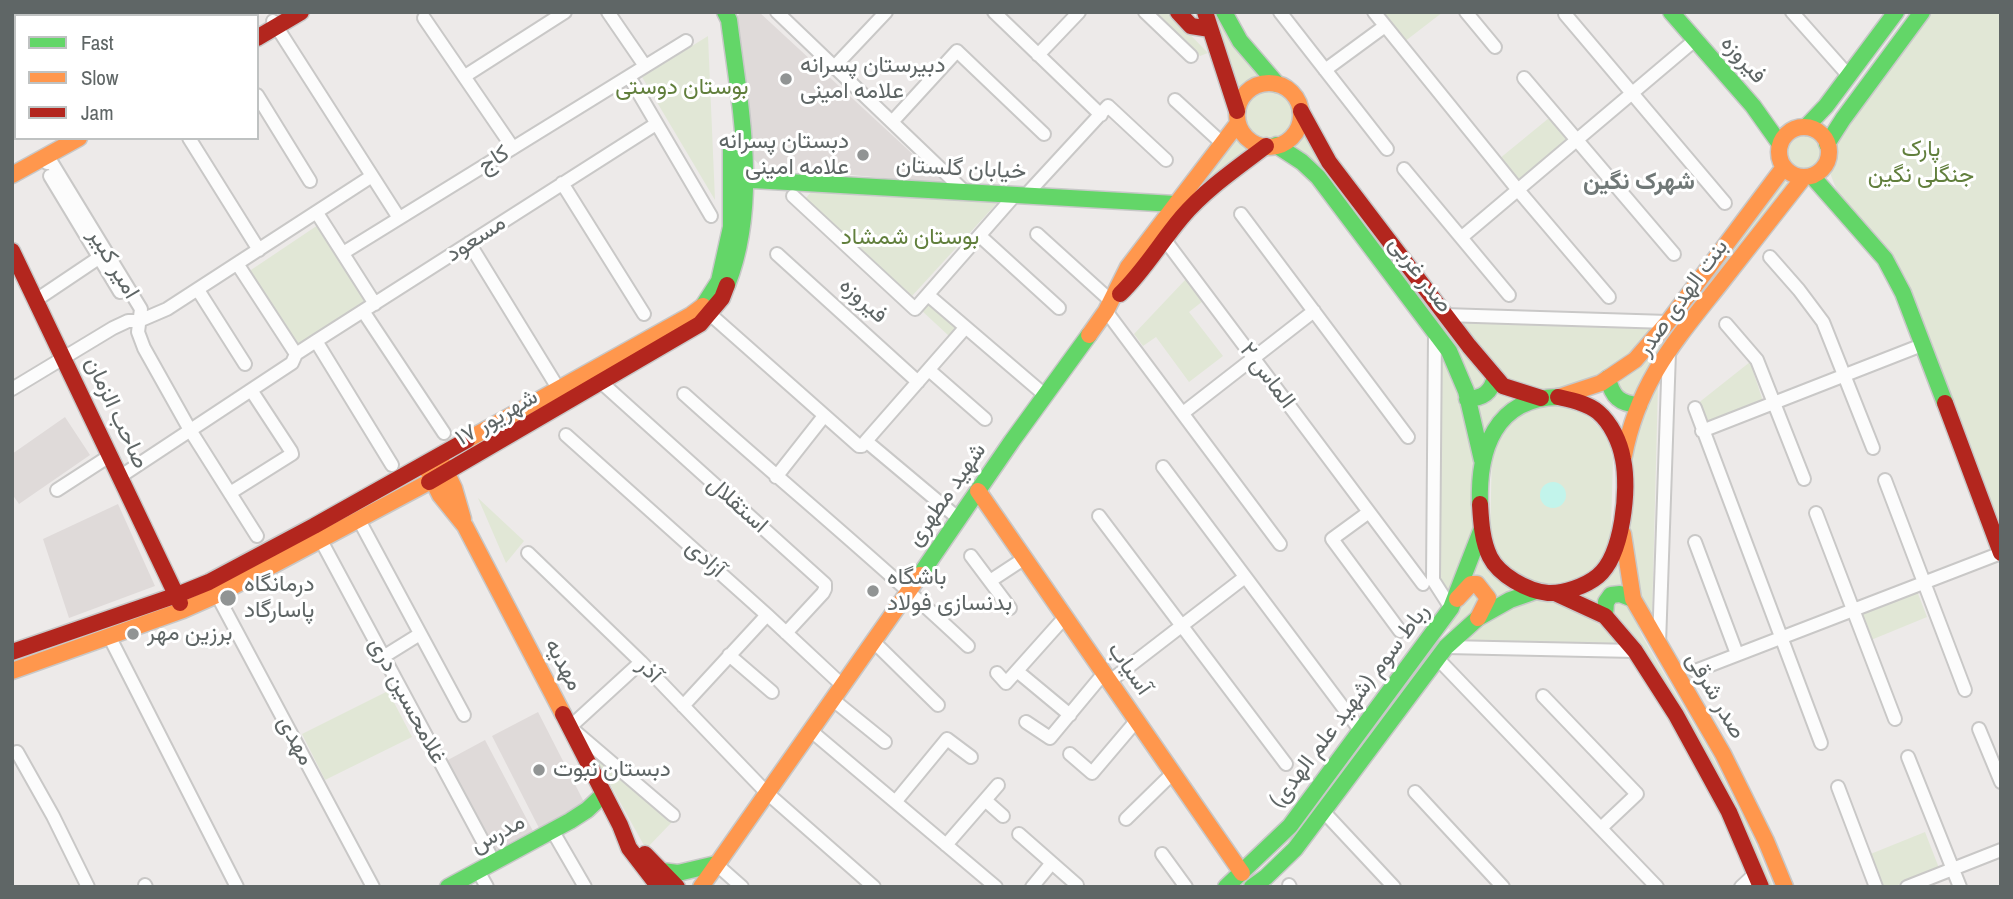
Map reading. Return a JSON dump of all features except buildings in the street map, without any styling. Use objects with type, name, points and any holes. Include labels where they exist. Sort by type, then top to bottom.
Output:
[{"type":"main road","points":[[259,28],[300,12]]},
{"type":"main road","name":"۱۷ شهریور","points":[[12,671],[109,636],[180,603],[209,582],[317,533],[359,520],[602,383],[711,315],[729,289],[744,226],[744,201],[732,161],[718,26],[711,12]]},
{"type":"main road","name":"۱۷ شهریور","points":[[12,652],[180,603],[217,595],[432,460],[703,306],[719,281],[744,158],[729,20],[725,12]]},
{"type":"main road","points":[[1178,12],[1190,25],[1199,30],[1210,30]]},
{"type":"main road","points":[[1205,12],[1238,117],[1249,139],[1271,146],[1285,142],[1297,129],[1301,111],[1293,93],[1277,84],[1266,83],[1247,92],[1241,100],[1238,117]]},
{"type":"main road","name":"فیروزه","points":[[1671,12],[1753,106]]},
{"type":"main road","points":[[1896,12],[1826,106],[1801,128],[1783,137],[1778,152],[1784,167],[1796,176],[1813,174],[1828,160],[1828,144],[1914,16]]},
{"type":"main road","points":[[1228,15],[1243,44],[1277,84]]},
{"type":"main road","points":[[259,36],[278,19]]},
{"type":"main road","points":[[1753,106],[1780,124],[1819,133],[1828,144]]},
{"type":"main road","points":[[1753,106],[1780,144]]},
{"type":"main road","name":"صدر غربی","points":[[1301,111],[1329,162],[1444,315],[1495,377],[1503,386],[1541,398]]},
{"type":"main road","name":"شهید مطهری","points":[[701,887],[1109,306],[1128,267],[1223,144],[1238,117]]},
{"type":"main road","points":[[12,164],[58,141]]},
{"type":"main road","points":[[12,175],[58,141]]},
{"type":"main road","name":"شهید مطهری","points":[[1109,306],[1138,277],[1182,217],[1206,192],[1271,146]]},
{"type":"main road","name":"صدر غربی","points":[[1271,146],[1302,162],[1318,177],[1449,352],[1467,399],[1482,460]]},
{"type":"main road","points":[[744,158],[752,169],[766,180],[744,201]]},
{"type":"main road","name":"بنت الهدی صدر","points":[[1559,397],[1601,383],[1634,360],[1668,323],[1784,167]]},
{"type":"main road","points":[[1813,174],[1885,259],[1903,293],[2001,553]]},
{"type":"main road","name":"بنت الهدی صدر","points":[[1624,460],[1628,435],[1644,391],[1669,352],[1684,330],[1813,174]]},
{"type":"main road","name":"خیابان گلستان","points":[[738,179],[1175,204]]},
{"type":"main road","name":"صاحب الزمان","points":[[12,251],[180,603]]},
{"type":"main road","points":[[1467,399],[1489,394],[1495,377]]},
{"type":"main road","points":[[1608,378],[1610,390],[1616,399],[1625,405],[1639,405]]},
{"type":"main road","points":[[1559,397],[1580,402],[1600,413],[1617,440],[1624,460],[1622,524],[1614,550],[1601,574],[1586,583],[1555,593],[1536,592],[1507,576],[1490,556],[1481,531],[1482,460],[1494,433],[1516,407],[1541,398],[1559,397]]},
{"type":"main road","name":"مهدیه","points":[[432,460],[447,472],[465,526]]},
{"type":"main road","name":"مهدیه","points":[[432,460],[432,480],[440,495],[465,526],[570,727],[629,848],[660,879],[677,887]]},
{"type":"main road","name":"آسیاب","points":[[978,491],[1242,873]]},
{"type":"main road","name":"صدر شرقی","points":[[1622,524],[1633,599],[1723,754],[1766,841],[1785,887]]},
{"type":"main road","name":"رباط سوم (شهید علم الهدی)","points":[[1226,887],[1290,826],[1451,608],[1481,531]]},
{"type":"main road","points":[[1451,608],[1466,588],[1477,584],[1488,598],[1478,618]]},
{"type":"main road","name":"رباط سوم (شهید علم الهدی)","points":[[1252,887],[1264,882],[1295,849],[1442,653],[1478,618],[1510,600],[1536,592]]},
{"type":"main road","name":"صدر شرقی","points":[[1555,593],[1605,616],[1635,651],[1676,715],[1729,812],[1758,880]]},
{"type":"main road","points":[[1605,616],[1605,604],[1611,594],[1619,593],[1633,599]]},
{"type":"main road","points":[[570,821],[604,794]]},
{"type":"main road","points":[[570,821],[595,815],[617,820]]},
{"type":"main road","name":"مدرس","points":[[448,887],[570,821]]},
{"type":"main road","points":[[660,879],[716,864]]},
{"type":"street","points":[[608,12],[645,66]]},
{"type":"street","points":[[777,12],[965,192]]},
{"type":"street","points":[[835,66],[886,12]]},
{"type":"street","points":[[994,12],[1038,55],[1166,160]]},
{"type":"street","points":[[1038,55],[1079,12]]},
{"type":"street","points":[[1145,12],[1191,56]]},
{"type":"street","points":[[1280,12],[1387,149]]},
{"type":"street","points":[[1374,12],[1518,190],[1609,297]]},
{"type":"street","points":[[1466,12],[1495,47]]},
{"type":"street","points":[[1792,12],[1848,75]]},
{"type":"street","points":[[465,76],[562,13]]},
{"type":"street","points":[[1565,14],[1725,203]]},
{"type":"street","points":[[424,18],[513,148]]},
{"type":"street","points":[[278,19],[399,218]]},
{"type":"street","points":[[1325,70],[1385,26]]},
{"type":"street","points":[[1462,237],[1695,40]]},
{"type":"street","name":"کاج","points":[[342,253],[686,41]]},
{"type":"street","points":[[892,121],[957,51],[1044,134]]},
{"type":"street","points":[[1524,78],[1674,254]]},
{"type":"street","points":[[631,80],[711,216]]},
{"type":"street","points":[[259,98],[310,181]]},
{"type":"street","points":[[1175,100],[1223,144]]},
{"type":"street","points":[[793,196],[915,309],[979,236],[1105,111]]},
{"type":"street","name":"مسعود","points":[[121,475],[292,363],[296,354],[656,124]]},
{"type":"street","points":[[190,140],[259,250]]},
{"type":"street","name":"امیر کبیر","points":[[103,255],[45,167],[47,163],[52,163],[103,255],[139,321],[138,332],[144,348],[190,430],[257,536]]},
{"type":"street","points":[[1405,169],[1509,295]]},
{"type":"street","points":[[12,389],[121,323],[139,321],[167,309],[372,176]]},
{"type":"street","points":[[562,183],[644,314]]},
{"type":"street","points":[[317,213],[342,253],[369,308],[444,433]]},
{"type":"street","points":[[1241,214],[1408,437]]},
{"type":"street","points":[[1037,234],[1109,306],[1183,413],[1280,544]]},
{"type":"street","points":[[979,236],[1059,308]]},
{"type":"street","name":"الماس ۲","points":[[1165,240],[1423,584]]},
{"type":"street","points":[[469,243],[558,388]]},
{"type":"street","name":"فیروزه","points":[[777,254],[918,382]]},
{"type":"street","points":[[37,300],[103,255]]},
{"type":"street","points":[[1770,257],[1823,322],[1873,448]]},
{"type":"street","points":[[238,265],[296,354]]},
{"type":"street","points":[[198,290],[245,364]]},
{"type":"street","points":[[928,295],[1046,396]]},
{"type":"street","points":[[1183,413],[1314,311]]},
{"type":"street","points":[[711,315],[824,416],[959,519]]},
{"type":"street","points":[[1444,315],[1668,323]]},
{"type":"street","points":[[1726,324],[1757,360],[1804,479]]},
{"type":"street","points":[[862,443],[965,328]]},
{"type":"street","points":[[1435,333],[1433,580],[1451,608]]},
{"type":"street","points":[[316,341],[392,465]]},
{"type":"street","points":[[1702,431],[1922,345]]},
{"type":"street","points":[[1659,645],[1669,352]]},
{"type":"street","points":[[929,370],[985,419]]},
{"type":"street","name":"استقلال","points":[[602,383],[825,584],[823,593],[786,633]]},
{"type":"street","points":[[230,493],[292,454],[251,390]]},
{"type":"street","points":[[684,394],[968,646]]},
{"type":"street","points":[[1695,408],[1821,743]]},
{"type":"street","points":[[776,477],[824,416]]},
{"type":"street","name":"آزادی","points":[[566,435],[786,633],[884,742]]},
{"type":"street","points":[[57,489],[111,455]]},
{"type":"street","points":[[1163,467],[1360,730]]},
{"type":"street","points":[[1885,480],[1965,690]]},
{"type":"street","points":[[1369,512],[1332,539],[1401,631]]},
{"type":"street","points":[[1816,513],[1895,719]]},
{"type":"street","points":[[1099,516],[1286,764]]},
{"type":"street","points":[[359,520],[464,715]]},
{"type":"street","name":"غلامحسین دری","points":[[317,533],[494,862]]},
{"type":"street","points":[[1695,542],[1737,654]]},
{"type":"street","name":"آذر","points":[[528,553],[641,662],[766,793],[874,887]]},
{"type":"street","points":[[1695,671],[2001,553]]},
{"type":"street","points":[[971,556],[1010,608]]},
{"type":"street","points":[[990,581],[1025,558]]},
{"type":"street","points":[[1026,722],[1050,738],[1107,677],[1245,577]]},
{"type":"street","name":"مهدی","points":[[217,595],[373,887]]},
{"type":"street","points":[[683,706],[767,615]]},
{"type":"street","points":[[997,673],[1006,683],[1065,617]]},
{"type":"street","points":[[383,657],[420,634]]},
{"type":"street","points":[[109,636],[237,887]]},
{"type":"street","points":[[873,641],[939,705]]},
{"type":"street","points":[[1442,653],[1635,651]]},
{"type":"street","points":[[1442,653],[1657,887]]},
{"type":"street","points":[[729,655],[772,692]]},
{"type":"street","points":[[641,662],[570,727],[673,815]]},
{"type":"street","points":[[1017,671],[1070,715]]},
{"type":"street","points":[[1543,696],[1637,794],[1601,828]]},
{"type":"street","points":[[1070,754],[1092,773],[1137,720]]},
{"type":"street","points":[[1979,729],[2001,782]]},
{"type":"street","points":[[810,730],[996,887]]},
{"type":"street","points":[[896,801],[947,739],[971,757]]},
{"type":"street","points":[[17,752],[88,887]]},
{"type":"street","points":[[1908,757],[1960,887]]},
{"type":"street","points":[[1126,819],[1173,773]]},
{"type":"street","points":[[946,845],[998,785]]},
{"type":"street","points":[[1838,788],[1876,887]]},
{"type":"street","points":[[1415,792],[1500,886]]},
{"type":"street","points":[[985,800],[1003,816]]},
{"type":"street","points":[[1323,811],[1394,887]]},
{"type":"street","points":[[552,830],[585,887]]},
{"type":"street","points":[[1019,834],[1077,886]]},
{"type":"street","points":[[1907,887],[2001,850]]},
{"type":"street","points":[[1162,854],[1186,887]]},
{"type":"street","points":[[716,864],[742,887]]},
{"type":"street","points":[[1032,887],[1051,864]]},
{"type":"street","points":[[478,871],[487,887]]},
{"type":"street","points":[[1741,887],[1758,880]]},
{"type":"shaded area","name":"دبیرستان پسرانه علامه امینی","points":[[741,12],[759,12],[945,184],[800,170],[764,170],[750,155],[736,18]]},
{"type":"shaded area","points":[[65,417],[90,455],[19,504],[12,494],[12,454]]},
{"type":"shaded area","points":[[118,504],[155,586],[69,618],[43,539]]},
{"type":"shaded area","name":"دبستان نبوت","points":[[538,712],[585,804],[539,828],[492,736]]},
{"type":"shaded area","points":[[485,740],[533,831],[494,851],[446,761]]},
{"type":"green space","points":[[1155,12],[1168,12],[1208,53],[1200,56]]},
{"type":"green space","points":[[1211,12],[1216,12],[1265,78],[1247,84],[1240,93]]},
{"type":"green space","points":[[1381,12],[1443,12],[1404,42]]},
{"type":"green space","name":"پارک جنگلی نگین","points":[[1932,12],[2001,12],[2001,531],[1907,280],[1897,263],[1837,191],[1830,173],[1831,148]]},
{"type":"green space","name":"بوستان دوستی","points":[[708,36],[715,200],[642,77]]},
{"type":"green space","points":[[1269,86],[1288,94],[1296,113],[1288,132],[1269,140],[1250,132],[1242,113],[1250,94]]},
{"type":"green space","points":[[1549,118],[1569,143],[1519,183],[1499,159]]},
{"type":"green space","points":[[1304,126],[1488,378],[1481,391],[1473,388],[1286,147],[1295,141]]},
{"type":"green space","points":[[1237,133],[1241,141],[1255,150],[1142,256]]},
{"type":"green space","points":[[1805,136],[1817,141],[1822,153],[1817,165],[1805,170],[1793,165],[1788,153],[1793,141]]},
{"type":"green space","points":[[1783,181],[1790,184],[1635,395],[1626,397],[1619,394],[1616,382]]},
{"type":"green space","name":"بوستان شمشاد","points":[[813,190],[998,202],[912,296],[805,199]]},
{"type":"green space","points":[[318,225],[368,299],[297,346],[248,272]]},
{"type":"green space","points":[[1186,279],[1203,301],[1189,312],[1223,356],[1189,382],[1156,337],[1143,346],[1134,334]]},
{"type":"green space","points":[[929,301],[957,328],[949,336],[921,310]]},
{"type":"green space","points":[[1457,321],[1653,329],[1633,353],[1597,376],[1562,389],[1540,391],[1511,380],[1492,363]]},
{"type":"green space","points":[[1440,348],[1463,400],[1477,466],[1475,531],[1452,596],[1438,575]]},
{"type":"green space","points":[[1750,362],[1763,401],[1704,424],[1697,404]]},
{"type":"green space","points":[[1658,384],[1652,619],[1639,594],[1630,545],[1629,473],[1641,412]]},
{"type":"green space","points":[[1500,388],[1522,398],[1497,414],[1484,439],[1475,404],[1490,401]]},
{"type":"green space","points":[[1539,405],[1574,407],[1588,416],[1600,428],[1609,443],[1613,459],[1611,527],[1607,553],[1592,570],[1577,581],[1556,587],[1522,580],[1498,559],[1490,540],[1492,450],[1511,420]]},
{"type":"green space","points":[[478,498],[524,541],[506,563]]},
{"type":"green space","points":[[1481,549],[1519,592],[1491,605],[1492,588],[1486,580],[1476,576],[1468,581]]},
{"type":"green space","points":[[1619,556],[1624,588],[1598,606],[1576,595],[1604,582],[1613,571]]},
{"type":"green space","points":[[1917,591],[1927,617],[1871,640],[1860,614]]},
{"type":"green space","points":[[1474,593],[1482,603],[1452,632],[1447,627],[1467,597]]},
{"type":"green space","points":[[1551,599],[1589,618],[1622,645],[1458,642],[1512,607]]},
{"type":"green space","points":[[1619,600],[1632,608],[1641,634],[1710,752],[1747,824],[1773,887],[1766,887],[1611,610]]},
{"type":"green space","points":[[388,691],[412,737],[325,780],[302,734]]},
{"type":"green space","points":[[595,757],[672,822],[646,849]]},
{"type":"green space","points":[[1925,832],[1939,868],[1893,887],[1881,887],[1868,855]]},
{"type":"water","points":[[1553,482],[1562,486],[1566,495],[1562,504],[1553,508],[1544,504],[1540,495],[1544,486]]},
{"type":"traffic: fast","points":[[725,12],[729,20],[742,120],[745,188],[737,254],[727,285]]},
{"type":"traffic: fast","points":[[1224,12],[1240,41],[1277,84]]},
{"type":"traffic: fast","points":[[1671,12],[1753,106],[1780,144]]},
{"type":"traffic: fast","points":[[1806,127],[1826,106],[1896,12]]},
{"type":"traffic: fast","points":[[1827,144],[1922,12]]},
{"type":"traffic: fast","points":[[1276,145],[1302,162],[1318,177],[1449,351],[1466,391],[1482,460]]},
{"type":"traffic: fast","points":[[703,306],[719,281],[731,227],[731,146]]},
{"type":"traffic: fast","points":[[1812,176],[1885,259],[1903,293],[1945,403]]},
{"type":"traffic: fast","points":[[735,179],[1175,204]]},
{"type":"traffic: fast","points":[[920,575],[1089,335]]},
{"type":"traffic: fast","points":[[1467,399],[1486,394],[1495,377]]},
{"type":"traffic: fast","points":[[1608,378],[1618,398],[1639,405]]},
{"type":"traffic: fast","points":[[1480,504],[1482,465],[1487,447],[1505,417],[1536,400],[1558,397]]},
{"type":"traffic: fast","points":[[1226,887],[1290,826],[1451,608],[1481,531]]},
{"type":"traffic: fast","points":[[1252,887],[1295,849],[1446,647],[1478,618],[1510,600],[1536,591]]},
{"type":"traffic: fast","points":[[1605,616],[1606,602],[1611,595],[1620,594],[1633,599]]},
{"type":"traffic: fast","points":[[448,887],[570,821],[604,794]]},
{"type":"traffic: fast","points":[[662,871],[678,873],[716,864]]},
{"type":"traffic: slow","points":[[1269,83],[1287,89],[1295,97],[1301,115],[1295,133],[1287,141],[1269,147],[1251,141],[1243,133],[1237,115],[1243,97],[1251,89],[1269,83]]},
{"type":"traffic: slow","points":[[1089,335],[1106,311],[1128,267],[1238,123]]},
{"type":"traffic: slow","points":[[1804,127],[1822,134],[1829,152],[1822,170],[1804,177],[1786,170],[1779,152],[1786,134],[1804,127]]},
{"type":"traffic: slow","points":[[12,175],[75,140]]},
{"type":"traffic: slow","points":[[1559,397],[1601,383],[1635,360],[1668,322],[1784,167]]},
{"type":"traffic: slow","points":[[1624,456],[1639,406],[1660,364],[1804,177]]},
{"type":"traffic: slow","points":[[467,440],[703,306]]},
{"type":"traffic: slow","points":[[442,463],[454,488],[463,519]]},
{"type":"traffic: slow","points":[[427,469],[440,495],[465,526],[563,714]]},
{"type":"traffic: slow","points":[[12,671],[183,610],[217,595],[429,482]]},
{"type":"traffic: slow","points":[[978,491],[1242,873]]},
{"type":"traffic: slow","points":[[1623,534],[1633,599],[1723,754],[1766,841],[1785,887]]},
{"type":"traffic: slow","points":[[701,887],[920,575]]},
{"type":"traffic: slow","points":[[1457,599],[1471,584],[1477,584],[1488,598],[1478,618]]},
{"type":"traffic: jam","points":[[259,37],[301,12]]},
{"type":"traffic: jam","points":[[1178,12],[1191,26],[1210,29]]},
{"type":"traffic: jam","points":[[1205,12],[1237,111]]},
{"type":"traffic: jam","points":[[1301,111],[1329,162],[1469,346],[1503,386],[1541,398]]},
{"type":"traffic: jam","points":[[1120,294],[1191,207],[1222,179],[1266,146]]},
{"type":"traffic: jam","points":[[12,251],[180,603]]},
{"type":"traffic: jam","points":[[429,482],[700,324],[722,298],[727,285]]},
{"type":"traffic: jam","points":[[1480,504],[1481,524],[1490,557],[1507,576],[1523,585],[1540,592],[1567,591],[1593,580],[1606,566],[1613,553],[1622,521],[1625,487],[1622,453],[1603,416],[1584,404],[1558,397]]},
{"type":"traffic: jam","points":[[1945,403],[2001,553]]},
{"type":"traffic: jam","points":[[12,652],[209,582],[467,440]]},
{"type":"traffic: jam","points":[[1555,593],[1605,616],[1635,651],[1676,715],[1729,812],[1761,887]]},
{"type":"traffic: jam","points":[[563,714],[629,848],[659,887]]},
{"type":"traffic: jam","points":[[645,854],[677,887]]},
{"type":"place","name":"دبیرستان پسرانه علامه امینی","points":[[786,79]]},
{"type":"place","name":"دبستان پسرانه علامه امینی","points":[[863,155]]},
{"type":"place","name":"باشگاه بدنسازی فولاد","points":[[873,591]]},
{"type":"place","name":"درمانگاه پاسارگاد","points":[[228,598]]},
{"type":"place","name":"برزین مهر","points":[[133,634]]},
{"type":"place","name":"دبستان نبوت","points":[[539,770]]},
{"type":"district","name":"شهرک نگین","points":[[1639,183]]}]
